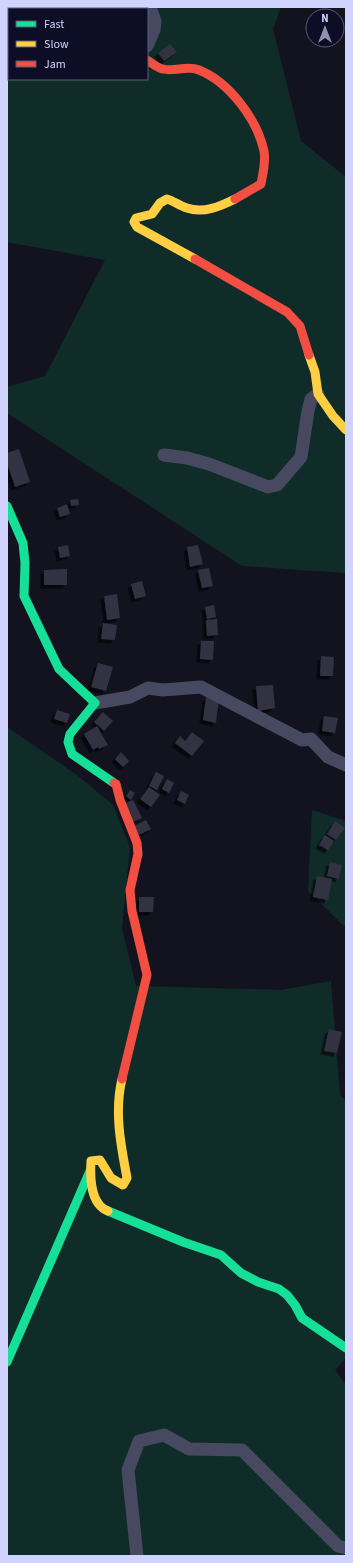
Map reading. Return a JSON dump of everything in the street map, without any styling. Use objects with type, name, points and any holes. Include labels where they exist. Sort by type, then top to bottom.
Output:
[{"type":"street","points":[[148,44],[154,30],[155,21],[150,7]]},
{"type":"street","points":[[148,61],[162,69],[174,70],[188,67],[200,71],[215,80],[242,106],[258,130],[264,152],[263,174],[261,184],[224,205],[202,210],[188,209],[178,202],[167,199],[160,203],[152,214],[147,217],[136,218],[134,222],[137,227],[288,312],[300,326],[315,372],[318,394],[332,416],[346,430]]},
{"type":"street","points":[[164,455],[187,458],[209,464],[268,487],[277,484],[301,457],[311,399],[318,394]]},
{"type":"street","points":[[7,506],[23,542],[25,563],[24,596],[59,669],[95,703]]},
{"type":"street","points":[[346,765],[328,757],[311,739],[302,740],[201,686],[163,690],[148,688],[130,697],[95,703],[70,734],[68,742],[72,754],[116,784],[119,790],[120,800],[137,843],[138,854],[130,890],[132,911],[147,975],[118,1090],[119,1138],[127,1178],[123,1185],[111,1178],[100,1160],[92,1161],[90,1184],[98,1204],[103,1209],[183,1242],[221,1255],[241,1273],[258,1282],[278,1288],[287,1295],[295,1305],[302,1318],[346,1348]]},
{"type":"street","points":[[7,1362],[90,1171]]},
{"type":"street","points":[[137,1556],[128,1470],[139,1440],[164,1435],[189,1448],[242,1450],[338,1546],[346,1548]]},
{"type":"green space","points":[[7,7],[281,7],[273,29],[301,141],[346,177],[346,573],[242,566],[7,413],[7,387],[45,376],[105,260],[7,242]]},
{"type":"green space","points":[[7,727],[77,775],[113,805],[130,847],[122,929],[136,986],[281,990],[331,981],[340,1095],[346,1101],[346,1358],[335,1370],[346,1385],[346,1556],[7,1556]]},
{"type":"green space","points":[[312,810],[346,821],[346,928],[308,891]]},
{"type":"building","points":[[170,44],[177,52],[164,61],[158,53]]},
{"type":"building","points":[[19,449],[30,482],[15,487],[7,463],[7,453]]},
{"type":"building","points":[[78,499],[79,505],[71,506],[70,500]]},
{"type":"building","points":[[67,504],[70,514],[60,517],[57,508]]},
{"type":"building","points":[[68,545],[70,556],[60,558],[58,547]]},
{"type":"building","points":[[198,545],[203,564],[190,567],[187,547]]},
{"type":"building","points":[[209,568],[213,586],[202,588],[198,570]]},
{"type":"building","points":[[67,569],[67,585],[44,585],[44,570]]},
{"type":"building","points":[[142,581],[146,596],[135,599],[131,584]]},
{"type":"building","points":[[117,594],[120,618],[107,620],[104,596]]},
{"type":"building","points":[[214,605],[216,617],[207,619],[205,607]]},
{"type":"building","points":[[217,619],[218,635],[207,636],[206,620]]},
{"type":"building","points":[[103,623],[117,625],[115,640],[101,639]]},
{"type":"building","points":[[201,641],[214,641],[213,660],[200,659]]},
{"type":"building","points":[[321,656],[334,657],[333,676],[320,676]]},
{"type":"building","points":[[98,663],[113,667],[106,691],[91,687]]},
{"type":"building","points":[[273,685],[275,708],[258,711],[256,686]]},
{"type":"building","points":[[206,697],[219,698],[216,723],[203,720]]},
{"type":"building","points":[[57,710],[70,714],[67,723],[54,719]]},
{"type":"building","points":[[103,712],[113,721],[104,731],[94,722]]},
{"type":"building","points":[[324,716],[338,718],[335,733],[322,731]]},
{"type":"building","points":[[97,726],[108,745],[99,749],[98,747],[93,750],[84,734]]},
{"type":"building","points":[[192,732],[204,741],[192,756],[175,743],[180,736],[185,741]]},
{"type":"building","points":[[121,752],[129,761],[123,767],[115,759]]},
{"type":"building","points":[[156,772],[164,776],[157,790],[149,786]]},
{"type":"building","points":[[167,779],[174,783],[169,793],[162,789]]},
{"type":"building","points":[[149,787],[160,795],[151,807],[140,799]]},
{"type":"building","points":[[130,790],[135,793],[131,800],[126,796]]},
{"type":"building","points":[[181,791],[189,795],[185,804],[177,800]]},
{"type":"building","points":[[133,800],[142,818],[131,823],[123,804]]},
{"type":"building","points":[[146,820],[151,829],[139,835],[134,826]]},
{"type":"building","points":[[335,821],[345,828],[336,840],[327,834]]},
{"type":"building","points":[[325,835],[334,841],[328,850],[319,845]]},
{"type":"building","points":[[330,862],[342,865],[339,879],[327,876]]},
{"type":"building","points":[[317,876],[332,879],[328,900],[313,897]]},
{"type":"building","points":[[139,897],[154,897],[153,912],[139,912]]},
{"type":"building","points":[[329,1029],[342,1032],[337,1053],[324,1051]]},
{"type":"traffic: fast","points":[[7,506],[23,543],[25,563],[24,596],[59,669],[95,703],[70,734],[68,742],[72,754],[114,783]]},
{"type":"traffic: fast","points":[[7,1362],[90,1171]]},
{"type":"traffic: fast","points":[[108,1211],[183,1242],[221,1255],[241,1273],[258,1282],[279,1289],[287,1295],[295,1305],[302,1318],[346,1348]]},
{"type":"traffic: slow","points":[[195,259],[137,227],[134,222],[136,218],[152,214],[160,203],[167,199],[193,210],[206,210],[218,207],[235,199]]},
{"type":"traffic: slow","points":[[309,355],[315,372],[318,394],[333,416],[346,430]]},
{"type":"traffic: slow","points":[[108,1211],[102,1208],[94,1197],[91,1182],[91,1161],[100,1160],[111,1178],[123,1185],[127,1178],[118,1116],[122,1079]]},
{"type":"traffic: jam","points":[[148,61],[157,67],[168,70],[186,68],[199,70],[221,83],[231,92],[248,114],[260,139],[265,159],[261,184],[235,199]]},
{"type":"traffic: jam","points":[[195,259],[287,312],[300,326],[309,355]]},
{"type":"traffic: jam","points":[[114,783],[116,784],[120,800],[137,843],[138,854],[130,890],[132,911],[147,975],[122,1079]]}]
